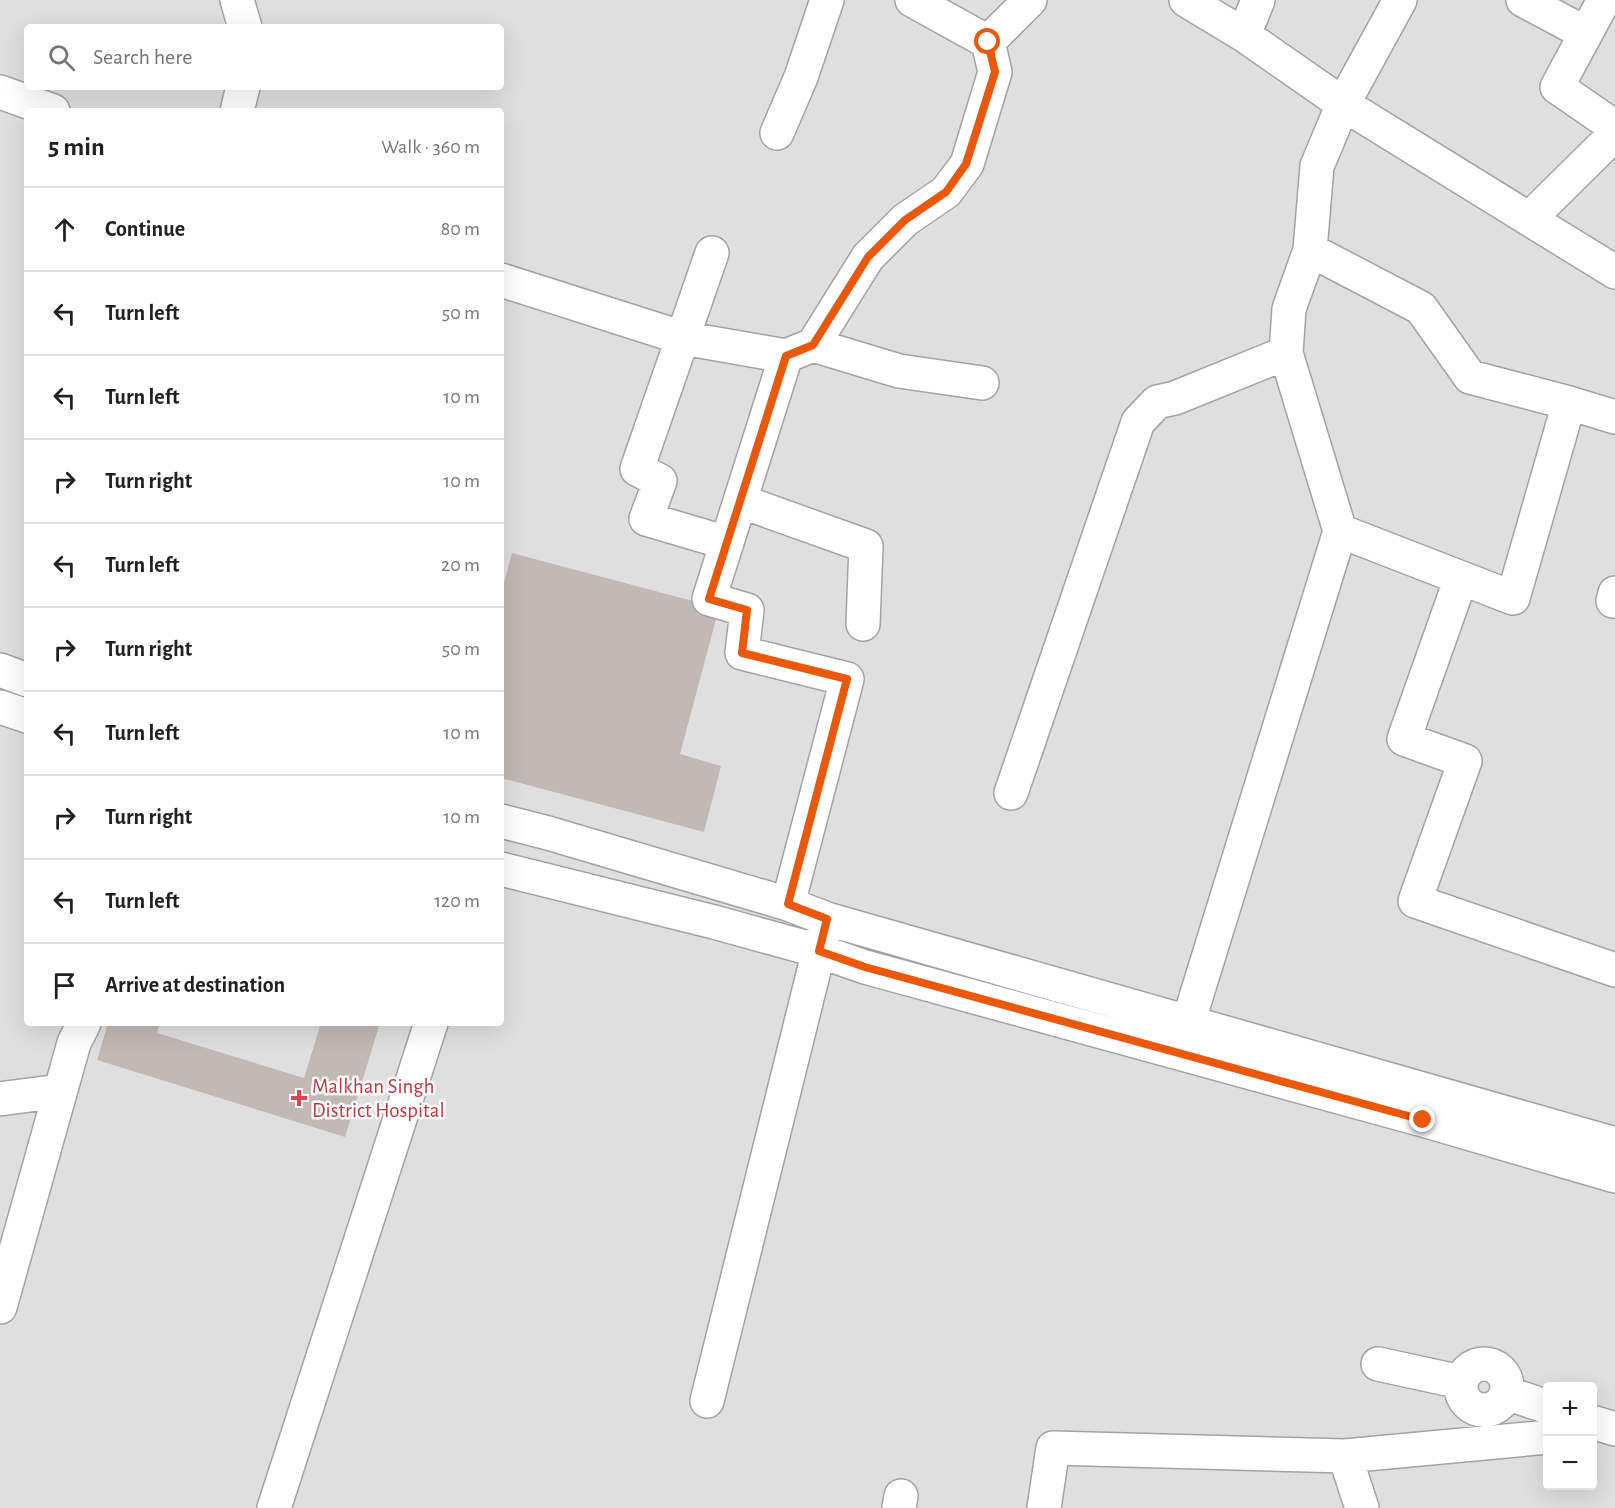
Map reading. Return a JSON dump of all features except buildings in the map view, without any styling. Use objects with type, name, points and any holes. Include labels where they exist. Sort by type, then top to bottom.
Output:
[{"type":"street","points":[[237,0],[244,24]]},
{"type":"street","points":[[777,133],[801,77],[827,0]]},
{"type":"street","points":[[788,904],[847,679],[742,653],[747,610],[709,599],[740,501],[800,350],[868,257],[905,220],[946,192],[966,164],[995,72],[988,42],[912,0]]},
{"type":"street","points":[[988,42],[1030,0]]},
{"type":"street","points":[[1186,0],[1244,35],[1343,104],[1615,272]]},
{"type":"street","points":[[1244,35],[1258,0]]},
{"type":"street","points":[[1188,1023],[1340,531],[1286,353],[1289,309],[1310,250],[1317,166],[1343,104],[1400,0]]},
{"type":"street","points":[[1523,0],[1585,33]]},
{"type":"street","points":[[1604,0],[1557,87],[1615,126]]},
{"type":"street","points":[[238,108],[242,90]]},
{"type":"street","points":[[0,92],[45,108]]},
{"type":"street","points":[[1529,219],[1615,134]]},
{"type":"street","points":[[1310,250],[1421,308],[1470,377],[1615,417]]},
{"type":"street","points":[[712,253],[637,469],[660,481],[646,519],[727,543]]},
{"type":"street","points":[[504,281],[683,338],[800,350],[899,371],[982,383]]},
{"type":"street","points":[[1011,793],[1138,422],[1156,402],[1174,398],[1286,353]]},
{"type":"street","points":[[1340,531],[1513,598],[1569,403]]},
{"type":"street","points":[[740,501],[866,546],[863,624]]},
{"type":"street","points":[[1461,578],[1404,739],[1465,761],[1415,902],[1615,970]]},
{"type":"street","points":[[1615,593],[1613,600],[1615,601]]},
{"type":"street","points":[[0,670],[24,679]]},
{"type":"street","points":[[0,706],[24,715]]},
{"type":"street","points":[[504,822],[788,904],[827,919],[1615,1144]]},
{"type":"street","points":[[506,878],[548,833]]},
{"type":"street","points":[[506,878],[714,922],[819,951],[865,967],[1367,1105],[1615,1176]]},
{"type":"street","points":[[707,1401],[827,919]]},
{"type":"street","points":[[0,1307],[74,1043],[82,1026]]},
{"type":"street","points":[[274,1508],[430,1026]]},
{"type":"street","points":[[0,1099],[60,1091]]},
{"type":"street","points":[[1378,1364],[1461,1382],[1460,1391],[1464,1400],[1479,1410],[1496,1407],[1503,1401],[1506,1394],[1543,1405]]},
{"type":"street","points":[[1597,1423],[1615,1430]]},
{"type":"street","points":[[1597,1432],[1615,1430]]},
{"type":"street","points":[[1044,1508],[1053,1448],[1345,1456],[1543,1437]]},
{"type":"street","points":[[1345,1456],[1362,1508]]},
{"type":"shaded area","points":[[0,0],[1615,0],[1615,1508],[0,1508]]},
{"type":"place","name":"Malkhan Singh District Hospital","points":[[299,1098]]},
{"type":"route","points":[[988,42],[995,72],[966,164],[946,192],[905,220],[868,257],[813,345],[786,356],[709,599],[747,610],[742,653],[847,679],[788,904],[827,919],[819,951],[865,967],[1423,1120]]}]
